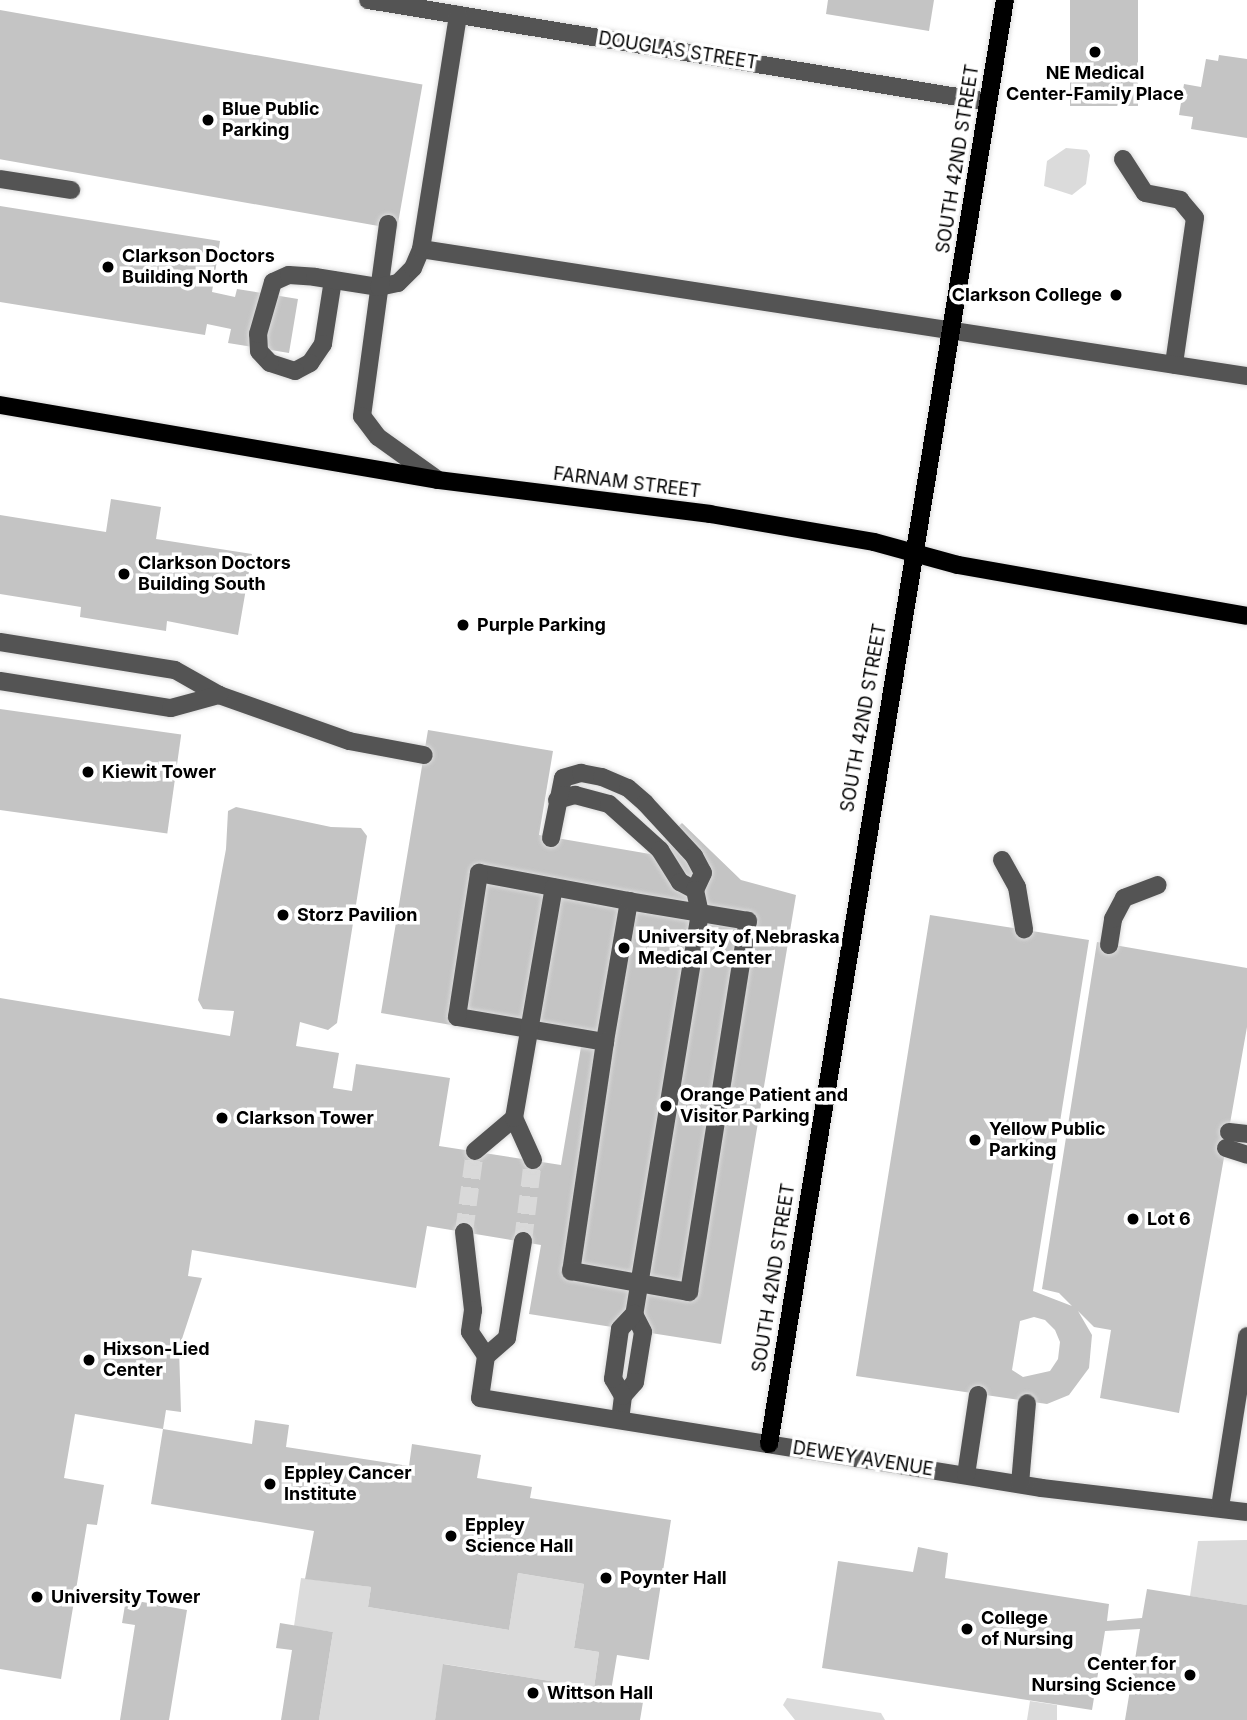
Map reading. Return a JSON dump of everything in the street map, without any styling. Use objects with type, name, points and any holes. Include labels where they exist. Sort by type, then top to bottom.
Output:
[{"type":"main road","name":"SOUTH 42ND STREET","points":[[769,1444],[1005,0]]},
{"type":"main road","name":"FARNAM STREET","points":[[0,405],[438,480],[710,514],[913,553],[958,565],[1247,615]]},
{"type":"street","name":"DOUGLAS STREET","points":[[368,0],[988,102]]},
{"type":"street","points":[[333,280],[323,344],[310,363],[295,371],[270,363],[260,351],[258,334],[273,282],[289,275],[333,280],[379,287],[398,283],[413,268],[421,249],[458,15]]},
{"type":"street","points":[[1123,159],[1145,193],[1180,200],[1195,218],[1174,364]]},
{"type":"street","points":[[0,179],[71,190]]},
{"type":"street","points":[[388,224],[362,416],[378,437],[438,480]]},
{"type":"street","points":[[421,249],[1247,376]]},
{"type":"street","points":[[0,642],[175,670],[219,695],[349,741],[424,755]]},
{"type":"street","points":[[0,681],[171,708],[219,695]]},
{"type":"street","points":[[551,838],[556,800],[563,778],[581,774],[628,788],[694,856],[703,873],[695,890],[700,913],[634,1314],[643,1332],[635,1382],[623,1396],[620,1420]]},
{"type":"street","points":[[1002,860],[1017,887],[1024,929]]},
{"type":"street","points":[[606,1042],[457,1017],[479,873],[748,921],[690,1292],[571,1271],[629,901]]},
{"type":"street","points":[[1109,945],[1113,919],[1124,898],[1158,885]]},
{"type":"street","points":[[533,1160],[514,1118],[554,887]]},
{"type":"street","points":[[475,1151],[514,1118]]},
{"type":"street","points":[[1234,1138],[1247,1155]]},
{"type":"street","points":[[464,1232],[473,1310],[470,1332],[486,1356],[507,1338],[523,1241]]},
{"type":"street","points":[[1220,1507],[1247,1336]]},
{"type":"street","name":"DEWEY AVENUE","points":[[486,1356],[480,1398],[1020,1484],[1247,1512]]},
{"type":"street","points":[[966,1475],[978,1395]]},
{"type":"street","points":[[1020,1484],[1027,1403]]},
{"type":"shaded area","points":[[1066,148],[1087,150],[1090,155],[1086,184],[1072,195],[1044,186],[1047,161]]},
{"type":"shaded area","points":[[1247,1540],[1247,1605],[1190,1596],[1198,1541]]},
{"type":"shaded area","points":[[518,1573],[584,1584],[574,1648],[599,1652],[594,1688],[444,1664],[435,1720],[319,1720],[333,1632],[294,1626],[301,1578],[371,1587],[368,1607],[509,1630]]},
{"type":"shaded area","points":[[787,1698],[881,1713],[885,1720],[795,1720],[783,1705]]},
{"type":"shaded area","points":[[1030,1701],[1057,1705],[1057,1720],[1027,1720]]},
{"type":"building","points":[[828,0],[934,0],[929,31],[826,14]]},
{"type":"building","name":"NE Medical Center-Family Place","points":[[1070,0],[1138,0],[1138,106],[1070,106]]},
{"type":"building","name":"Blue Public Parking","points":[[0,10],[422,84],[397,229],[0,159]]},
{"type":"building","points":[[1219,55],[1247,59],[1247,138],[1191,129],[1193,117],[1179,115],[1184,84],[1201,87],[1206,59],[1218,61]]},
{"type":"building","name":"Clarkson Doctors Building North","points":[[0,206],[220,241],[212,292],[235,297],[237,289],[298,299],[289,353],[228,343],[231,329],[207,324],[205,335],[0,302]]},
{"type":"building","name":"Clarkson Doctors Building South","points":[[111,499],[161,507],[156,539],[252,554],[238,635],[167,621],[166,631],[80,617],[81,607],[0,594],[0,515],[106,532]]},
{"type":"building","name":"Kiewit Tower","points":[[0,709],[181,734],[167,833],[0,810]]},
{"type":"building","points":[[428,730],[553,751],[539,835],[650,854],[682,823],[741,880],[796,895],[721,1344],[529,1314],[541,1245],[427,1226],[416,1288],[192,1250],[188,1276],[202,1278],[179,1348],[181,1412],[166,1410],[163,1429],[75,1414],[64,1478],[104,1485],[97,1525],[87,1524],[61,1679],[0,1669],[0,998],[230,1036],[234,1011],[203,1009],[198,1000],[226,849],[228,811],[236,807],[331,827],[361,828],[367,836],[337,1023],[328,1030],[300,1022],[296,1046],[339,1053],[333,1088],[352,1091],[356,1064],[450,1078],[439,1146],[561,1165],[581,1047],[381,1013]]},
{"type":"building","points":[[930,915],[1089,940],[1033,1291],[1072,1306],[1059,1293],[1042,1289],[1097,942],[1247,968],[1247,1027],[1179,1413],[1100,1398],[1111,1330],[1094,1327],[1078,1311],[1092,1335],[1089,1368],[1069,1395],[1047,1404],[856,1376]],"holes":[[[1034,1317],[1045,1320],[1055,1330],[1060,1342],[1058,1359],[1050,1371],[1023,1377],[1012,1370],[1020,1321]]]},
{"type":"building","points":[[255,1420],[289,1425],[286,1447],[409,1466],[412,1444],[481,1455],[477,1478],[532,1487],[530,1498],[671,1520],[649,1660],[617,1655],[611,1691],[644,1696],[640,1720],[435,1720],[443,1664],[594,1688],[599,1652],[574,1648],[584,1584],[518,1573],[509,1630],[368,1607],[371,1587],[305,1579],[314,1531],[151,1504],[163,1429],[252,1444]]},
{"type":"building","name":"College of Nursing","points":[[918,1547],[948,1553],[945,1578],[1109,1604],[1107,1621],[1142,1618],[1147,1589],[1247,1605],[1247,1720],[1125,1720],[1140,1629],[1105,1631],[1092,1710],[822,1668],[838,1561],[913,1572]]},
{"type":"building","name":"University Tower","points":[[126,1599],[187,1610],[169,1720],[120,1720],[135,1625],[122,1623]]},
{"type":"building","points":[[280,1623],[333,1632],[319,1720],[281,1720],[292,1650],[276,1648]]},
{"type":"tunnel","points":[[464,1232],[475,1151]]},
{"type":"tunnel","points":[[523,1241],[533,1160]]},
{"type":"place","name":"NE Medical Center-Family Place","points":[[1095,52]]},
{"type":"place","name":"Blue Public Parking","points":[[208,120]]},
{"type":"place","name":"Clarkson Doctors Building North","points":[[108,267]]},
{"type":"place","name":"Clarkson College","points":[[1116,295]]},
{"type":"place","name":"Clarkson Doctors Building South","points":[[124,574]]},
{"type":"place","name":"Purple Parking","points":[[463,625]]},
{"type":"place","name":"Kiewit Tower","points":[[88,772]]},
{"type":"place","name":"Storz Pavilion","points":[[283,915]]},
{"type":"place","name":"University of Nebraska Medical Center","points":[[624,948]]},
{"type":"place","name":"Orange Patient and Visitor Parking","points":[[666,1106]]},
{"type":"place","name":"Clarkson Tower","points":[[222,1118]]},
{"type":"place","name":"Yellow Public Parking","points":[[975,1140]]},
{"type":"place","name":"Lot 6","points":[[1133,1219]]},
{"type":"place","name":"Hixson-Lied Center","points":[[89,1360]]},
{"type":"place","name":"Eppley Cancer Institute","points":[[270,1484]]},
{"type":"place","name":"Eppley Science Hall","points":[[451,1536]]},
{"type":"place","name":"Poynter Hall","points":[[606,1578]]},
{"type":"place","name":"University Tower","points":[[37,1597]]},
{"type":"place","name":"College of Nursing","points":[[967,1629]]},
{"type":"place","name":"Center for Nursing Science","points":[[1190,1675]]},
{"type":"place","name":"Wittson Hall","points":[[533,1693]]}]
